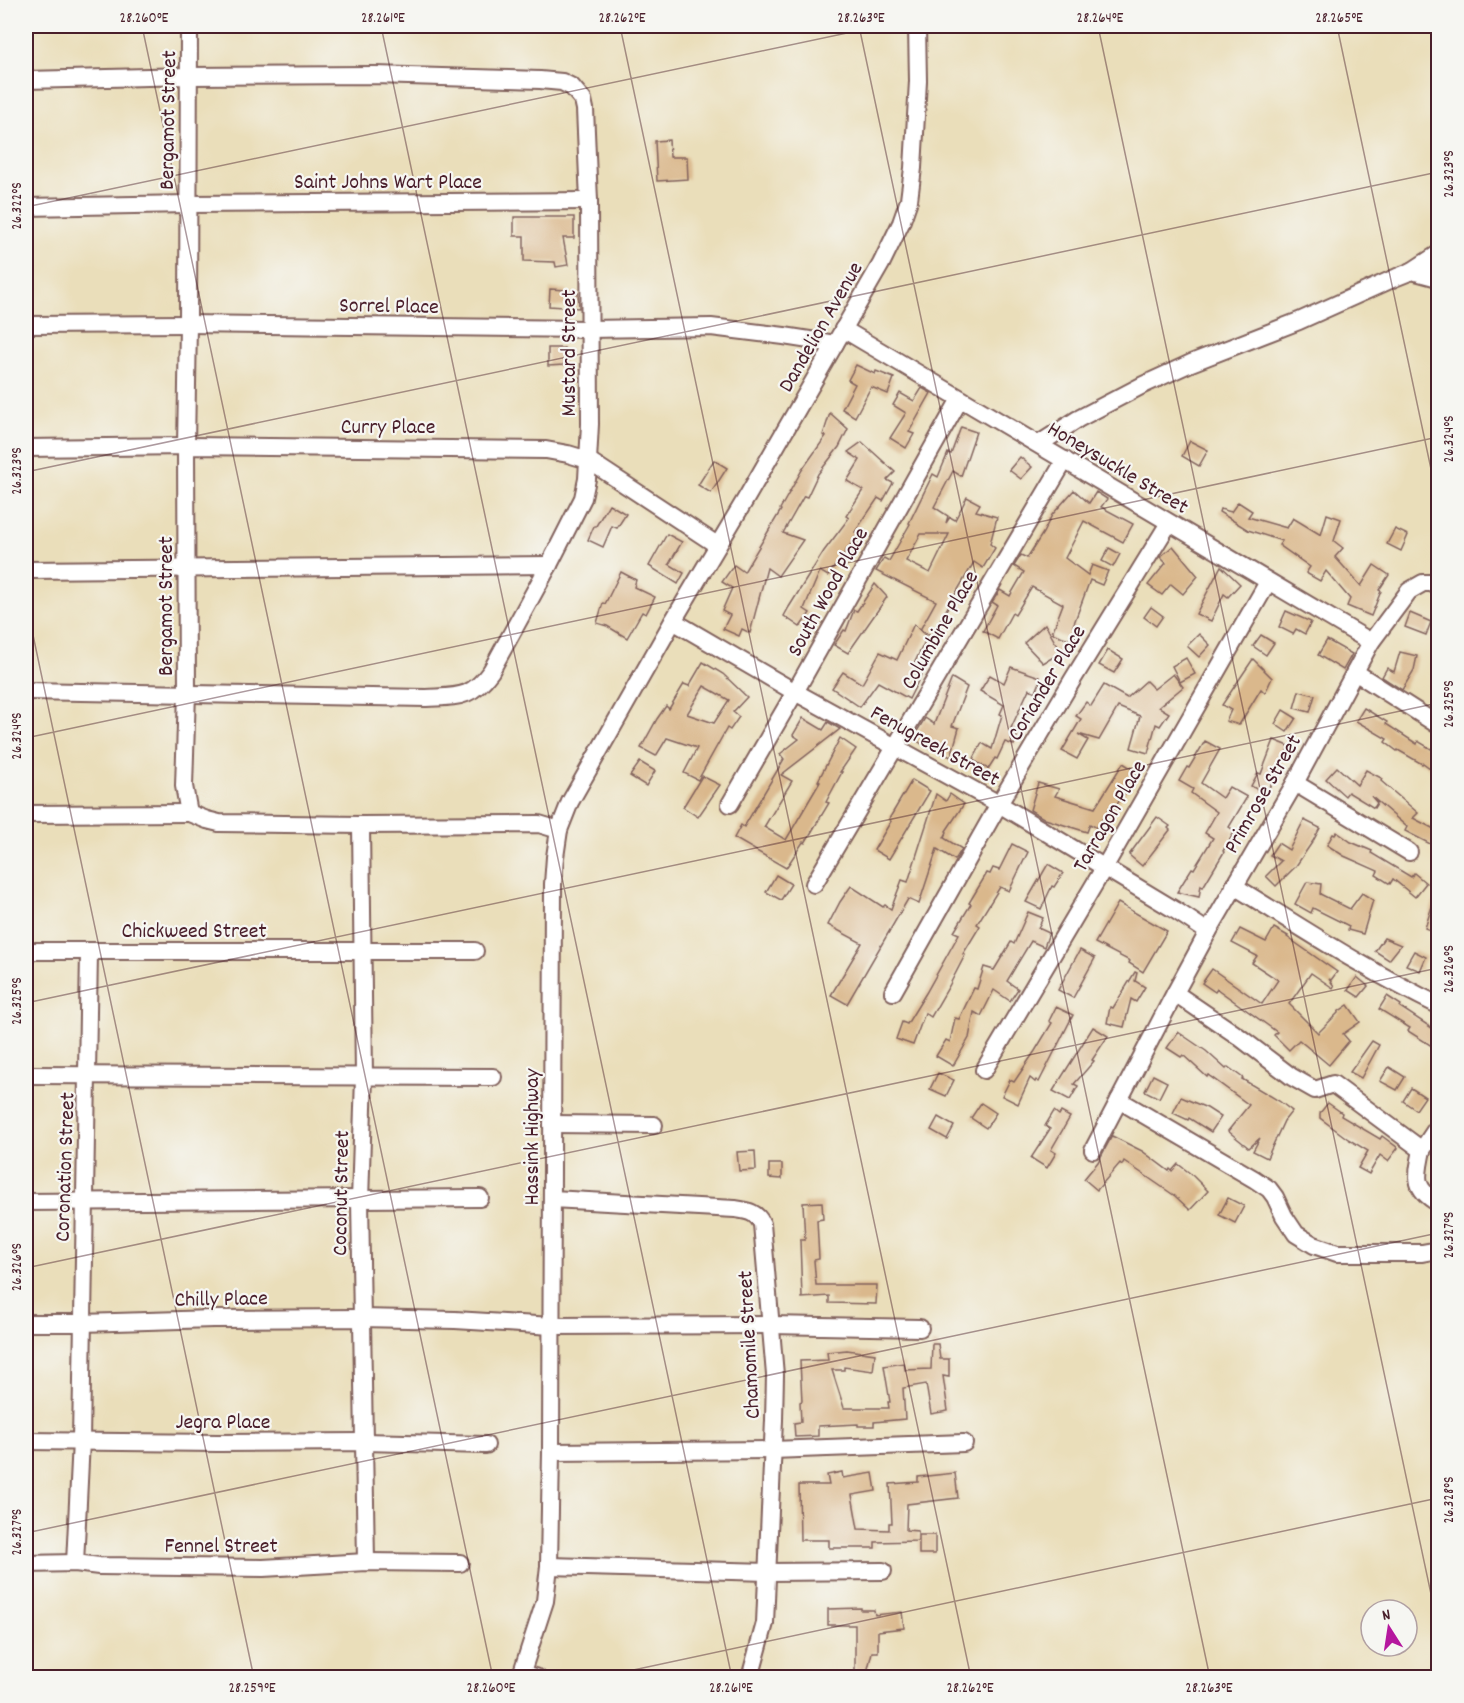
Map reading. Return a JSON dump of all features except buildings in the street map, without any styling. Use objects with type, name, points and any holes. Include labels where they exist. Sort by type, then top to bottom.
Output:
[{"type":"street","name":"Bergamot Street","points":[[189,26],[187,693],[184,786],[189,813]]},
{"type":"street","name":"Dandelion Avenue","points":[[673,621],[835,345],[881,264],[901,223],[909,200],[913,168],[918,81],[917,26]]},
{"type":"street","name":"Mustard Street","points":[[26,80],[375,75],[498,78],[562,82],[572,87],[584,100],[587,126],[590,424],[587,479],[583,498],[491,671],[481,685],[472,691],[462,695],[426,698],[26,691]]},
{"type":"street","name":"Saint Johns Wart Place","points":[[26,207],[589,201]]},
{"type":"street","points":[[1039,444],[1078,419],[1153,380],[1299,321],[1412,271],[1438,254]]},
{"type":"street","points":[[1412,271],[1438,278]]},
{"type":"street","name":"Sorrel Place","points":[[26,326],[188,324],[589,329],[711,327],[835,345]]},
{"type":"street","name":"Honeysuckle Street","points":[[843,329],[1371,642]]},
{"type":"street","name":"South Wood Place","points":[[730,804],[960,399]]},
{"type":"street","name":"Curry Place","points":[[26,448],[186,446],[546,450],[588,460],[717,545]]},
{"type":"street","name":"Columbine Place","points":[[814,884],[1065,460]]},
{"type":"street","name":"Coriander Place","points":[[893,993],[999,804],[1169,522]]},
{"type":"street","points":[[26,570],[549,565]]},
{"type":"street","name":"Tarragon Place","points":[[984,1070],[1269,582]]},
{"type":"street","name":"Primrose Street","points":[[1093,1149],[1208,932],[1295,783],[1371,642],[1409,591],[1422,584],[1438,586]]},
{"type":"street","name":"Fenugreek Street","points":[[673,621],[795,692],[999,804],[1208,932]]},
{"type":"street","name":"Hassink Highway","points":[[521,1675],[545,1601],[549,1566],[553,884],[559,830],[570,802],[673,621]]},
{"type":"street","points":[[1355,672],[1438,725]]},
{"type":"street","points":[[1295,783],[1409,852]]},
{"type":"street","points":[[26,814],[189,813],[219,823],[538,824],[559,830]]},
{"type":"street","name":"Coconut Street","points":[[361,825],[363,1077],[360,1200],[366,1562]]},
{"type":"street","points":[[1234,886],[1389,981],[1438,1005]]},
{"type":"street","name":"Chickweed Street","points":[[26,951],[475,951]]},
{"type":"street","name":"Coronation Street","points":[[75,1563],[81,1441],[89,952]]},
{"type":"street","points":[[1175,993],[1230,1030],[1292,1077],[1315,1090],[1333,1084],[1422,1150]]},
{"type":"street","points":[[26,1075],[493,1077]]},
{"type":"street","points":[[1119,1100],[1269,1190],[1296,1234],[1314,1245],[1337,1253],[1422,1253],[1438,1250]]},
{"type":"street","points":[[552,1124],[654,1125]]},
{"type":"street","points":[[1438,1126],[1422,1150],[1418,1175],[1418,1184],[1424,1193],[1438,1203]]},
{"type":"street","points":[[26,1202],[480,1198]]},
{"type":"street","name":"Chamomile Street","points":[[552,1199],[735,1209],[754,1213],[762,1224],[774,1375],[765,1623],[750,1677]]},
{"type":"street","name":"Chilly Place","points":[[26,1323],[361,1318],[455,1320],[552,1326],[771,1325],[920,1328]]},
{"type":"street","name":"Jegra Place","points":[[26,1441],[364,1442],[486,1445]]},
{"type":"street","points":[[551,1452],[772,1450],[964,1443]]},
{"type":"street","name":"Fennel Street","points":[[26,1564],[75,1563],[99,1566],[263,1569],[366,1562],[460,1563]]},
{"type":"street","points":[[549,1566],[768,1572],[883,1571]]},
{"type":"street","points":[[521,1675],[538,1677]]}]
